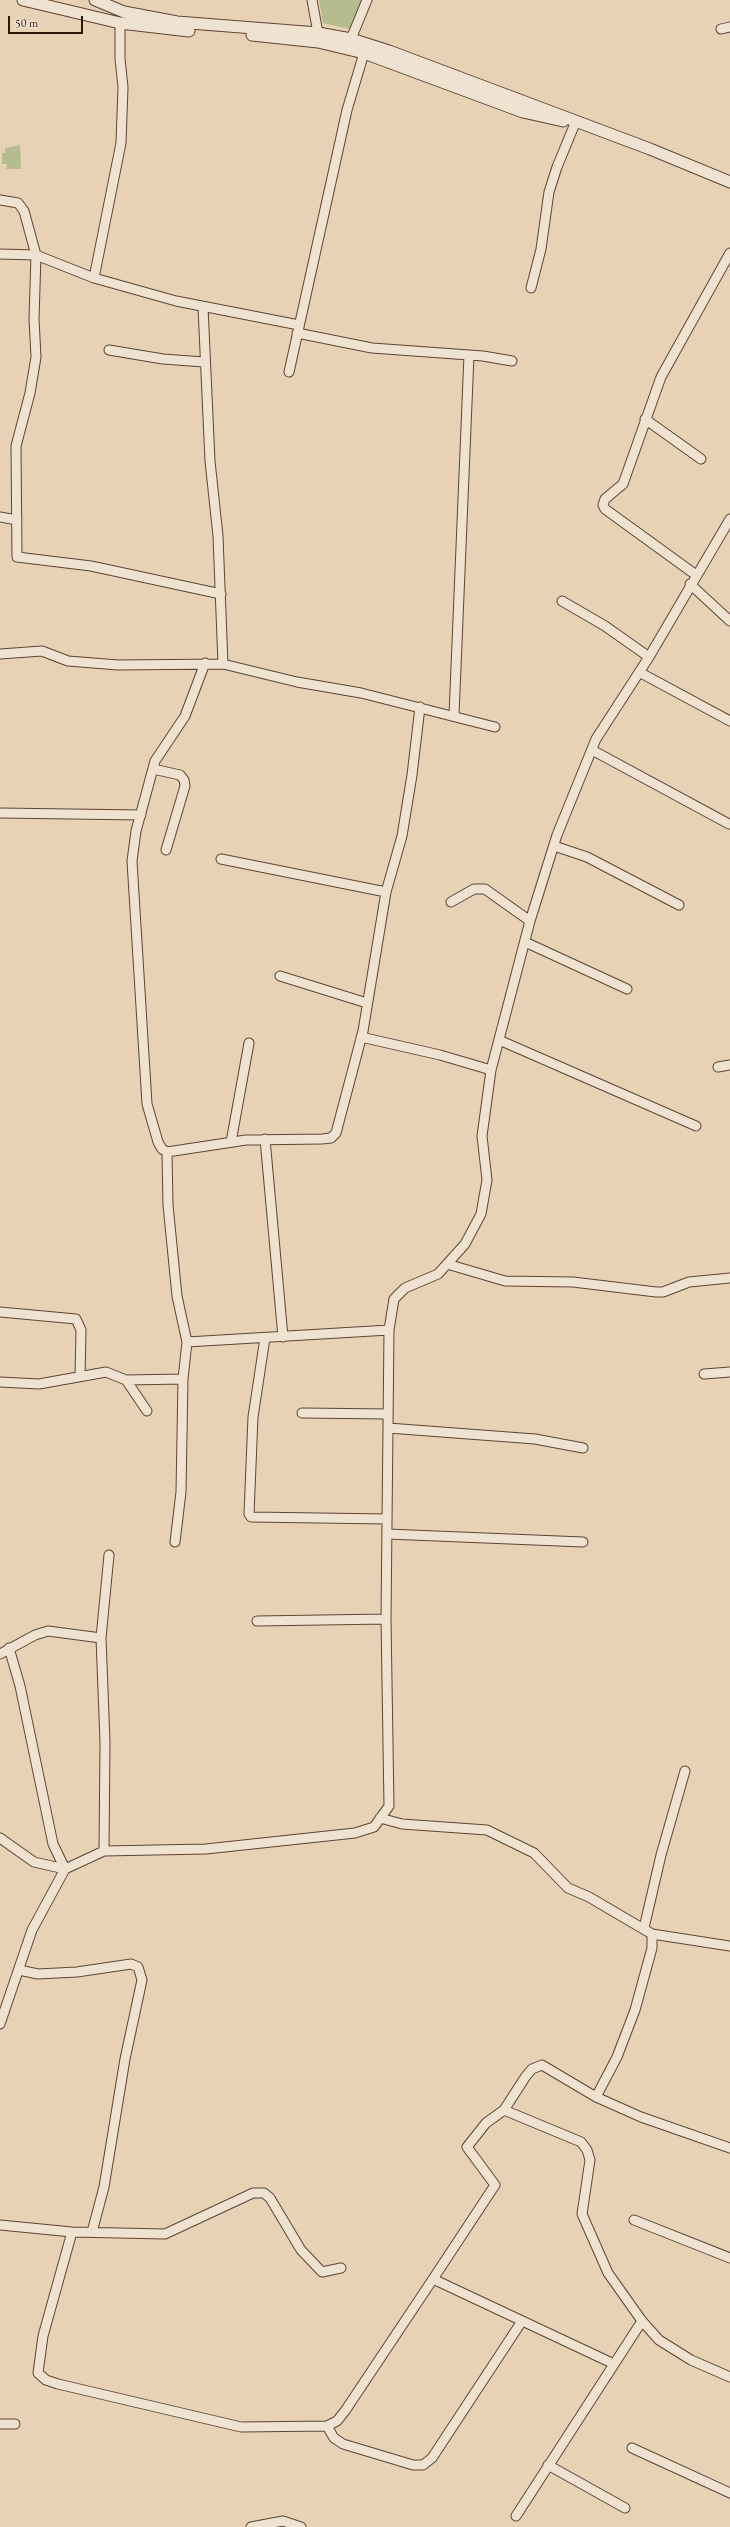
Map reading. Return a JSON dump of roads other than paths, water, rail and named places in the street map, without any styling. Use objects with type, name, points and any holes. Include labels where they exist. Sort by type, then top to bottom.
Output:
[{"type":"street","points":[[23,0],[120,23],[311,41],[364,53],[523,112],[556,121],[576,122]]},
{"type":"street","points":[[95,0],[124,12],[177,22],[318,33],[351,39],[396,54],[730,182]]},
{"type":"street","points":[[312,0],[318,33]]},
{"type":"street","points":[[351,39],[367,0]]},
{"type":"street","points":[[94,278],[121,143],[123,86],[120,59],[120,23]]},
{"type":"street","points":[[289,372],[347,110],[364,53]]},
{"type":"street","points":[[531,288],[541,249],[549,192],[557,167],[576,122]]},
{"type":"street","points":[[0,200],[18,203],[24,211],[36,256],[34,319],[36,357],[30,393],[16,446],[16,557],[91,566],[221,594]]},
{"type":"street","points":[[696,574],[605,509],[603,505],[605,499],[623,484],[661,377],[730,253]]},
{"type":"street","points":[[0,254],[36,256],[94,278],[203,307],[248,314],[298,329],[372,348],[469,355],[512,361]]},
{"type":"street","points":[[203,307],[204,362],[221,594],[223,664]]},
{"type":"street","points":[[109,350],[163,360],[204,362]]},
{"type":"street","points":[[454,715],[469,355]]},
{"type":"street","points":[[646,419],[701,459]]},
{"type":"street","points":[[0,517],[17,520]]},
{"type":"street","points":[[0,2024],[32,1930],[64,1869],[104,1850],[206,1849],[354,1833],[374,1827],[389,1806],[386,1619],[388,1414],[389,1330],[394,1298],[405,1288],[438,1274],[465,1244],[481,1214],[487,1180],[482,1136],[491,1070],[530,921],[554,846],[596,739],[650,657],[690,584],[730,519]]},
{"type":"street","points":[[690,584],[730,621]]},
{"type":"street","points":[[562,601],[605,626],[650,657]]},
{"type":"street","points":[[0,654],[42,651],[68,661],[118,665],[223,664],[297,682],[361,693],[454,715],[495,727]]},
{"type":"street","points":[[205,663],[185,716],[159,753],[153,769],[141,815],[132,861],[147,1104],[158,1142],[162,1149],[167,1152],[232,1142],[331,1138],[336,1133],[361,1037],[386,892],[402,836],[412,775],[420,707]]},
{"type":"street","points":[[639,672],[730,721]]},
{"type":"street","points":[[592,750],[729,824]]},
{"type":"street","points":[[153,769],[180,775],[184,780],[185,786],[166,850]]},
{"type":"street","points":[[0,813],[141,815]]},
{"type":"street","points":[[554,846],[587,857],[679,905]]},
{"type":"street","points":[[221,859],[386,892]]},
{"type":"street","points":[[451,902],[474,889],[485,889],[530,921]]},
{"type":"street","points":[[525,942],[627,989]]},
{"type":"street","points":[[280,976],[367,1003]]},
{"type":"street","points":[[361,1037],[440,1054],[491,1070]]},
{"type":"street","points":[[499,1040],[696,1126]]},
{"type":"street","points":[[232,1142],[250,1043]]},
{"type":"street","points":[[718,1067],[730,1065]]},
{"type":"street","points":[[265,1140],[284,1337]]},
{"type":"street","points":[[167,1152],[168,1205],[177,1296],[187,1342],[183,1379],[181,1492],[176,1542]]},
{"type":"street","points":[[447,1264],[505,1281],[573,1282],[656,1292],[663,1292],[689,1282],[730,1278]]},
{"type":"street","points":[[0,1312],[76,1319],[81,1330],[80,1376]]},
{"type":"street","points":[[187,1342],[389,1330]]},
{"type":"street","points":[[265,1338],[254,1417],[249,1514],[251,1517],[387,1519]]},
{"type":"street","points":[[0,1382],[39,1384],[106,1372],[126,1380],[183,1379]]},
{"type":"street","points":[[704,1374],[730,1372]]},
{"type":"street","points":[[126,1380],[147,1411]]},
{"type":"street","points":[[302,1413],[388,1414]]},
{"type":"street","points":[[388,1428],[535,1439],[583,1448]]},
{"type":"street","points":[[387,1534],[583,1542]]},
{"type":"street","points":[[104,1850],[105,1742],[101,1638],[109,1555]]},
{"type":"street","points":[[257,1621],[386,1619]]},
{"type":"street","points":[[0,1654],[9,1648],[48,1630],[101,1638]]},
{"type":"street","points":[[9,1648],[20,1686],[53,1844],[64,1869]]},
{"type":"street","points":[[596,2097],[617,2057],[635,2010],[652,1948],[648,1931],[661,1855],[685,1771]]},
{"type":"street","points":[[380,1818],[402,1824],[487,1830],[534,1853],[568,1888],[648,1931],[730,1946]]},
{"type":"street","points":[[0,1838],[34,1862],[64,1869]]},
{"type":"street","points":[[19,1970],[38,1974],[77,1972],[131,1964],[138,1967],[142,1980],[125,2060],[104,2187],[92,2232]]},
{"type":"street","points":[[72,2232],[42,2336],[38,2373],[46,2380],[241,2427],[327,2426],[337,2420],[345,2411],[495,2185],[466,2147],[486,2123],[504,2110],[526,2076],[532,2070],[542,2065],[596,2097],[641,2117],[730,2148]]},
{"type":"street","points":[[504,2110],[581,2142],[587,2150],[590,2160],[582,2214],[608,2273],[642,2321],[659,2340],[691,2360],[730,2377]]},
{"type":"street","points":[[0,2225],[72,2232],[165,2234],[253,2193],[264,2193],[270,2198],[301,2250],[322,2272],[341,2268]]},
{"type":"street","points":[[634,2220],[730,2258]]},
{"type":"street","points":[[433,2278],[614,2364]]},
{"type":"street","points":[[327,2426],[334,2438],[343,2444],[413,2465],[423,2465],[432,2458],[522,2321]]},
{"type":"street","points":[[516,2516],[642,2321]]},
{"type":"street","points":[[0,2424],[15,2424]]},
{"type":"street","points":[[632,2448],[730,2493]]},
{"type":"street","points":[[548,2465],[625,2508]]},
{"type":"street","points":[[251,2527],[283,2521],[301,2527]]}]
